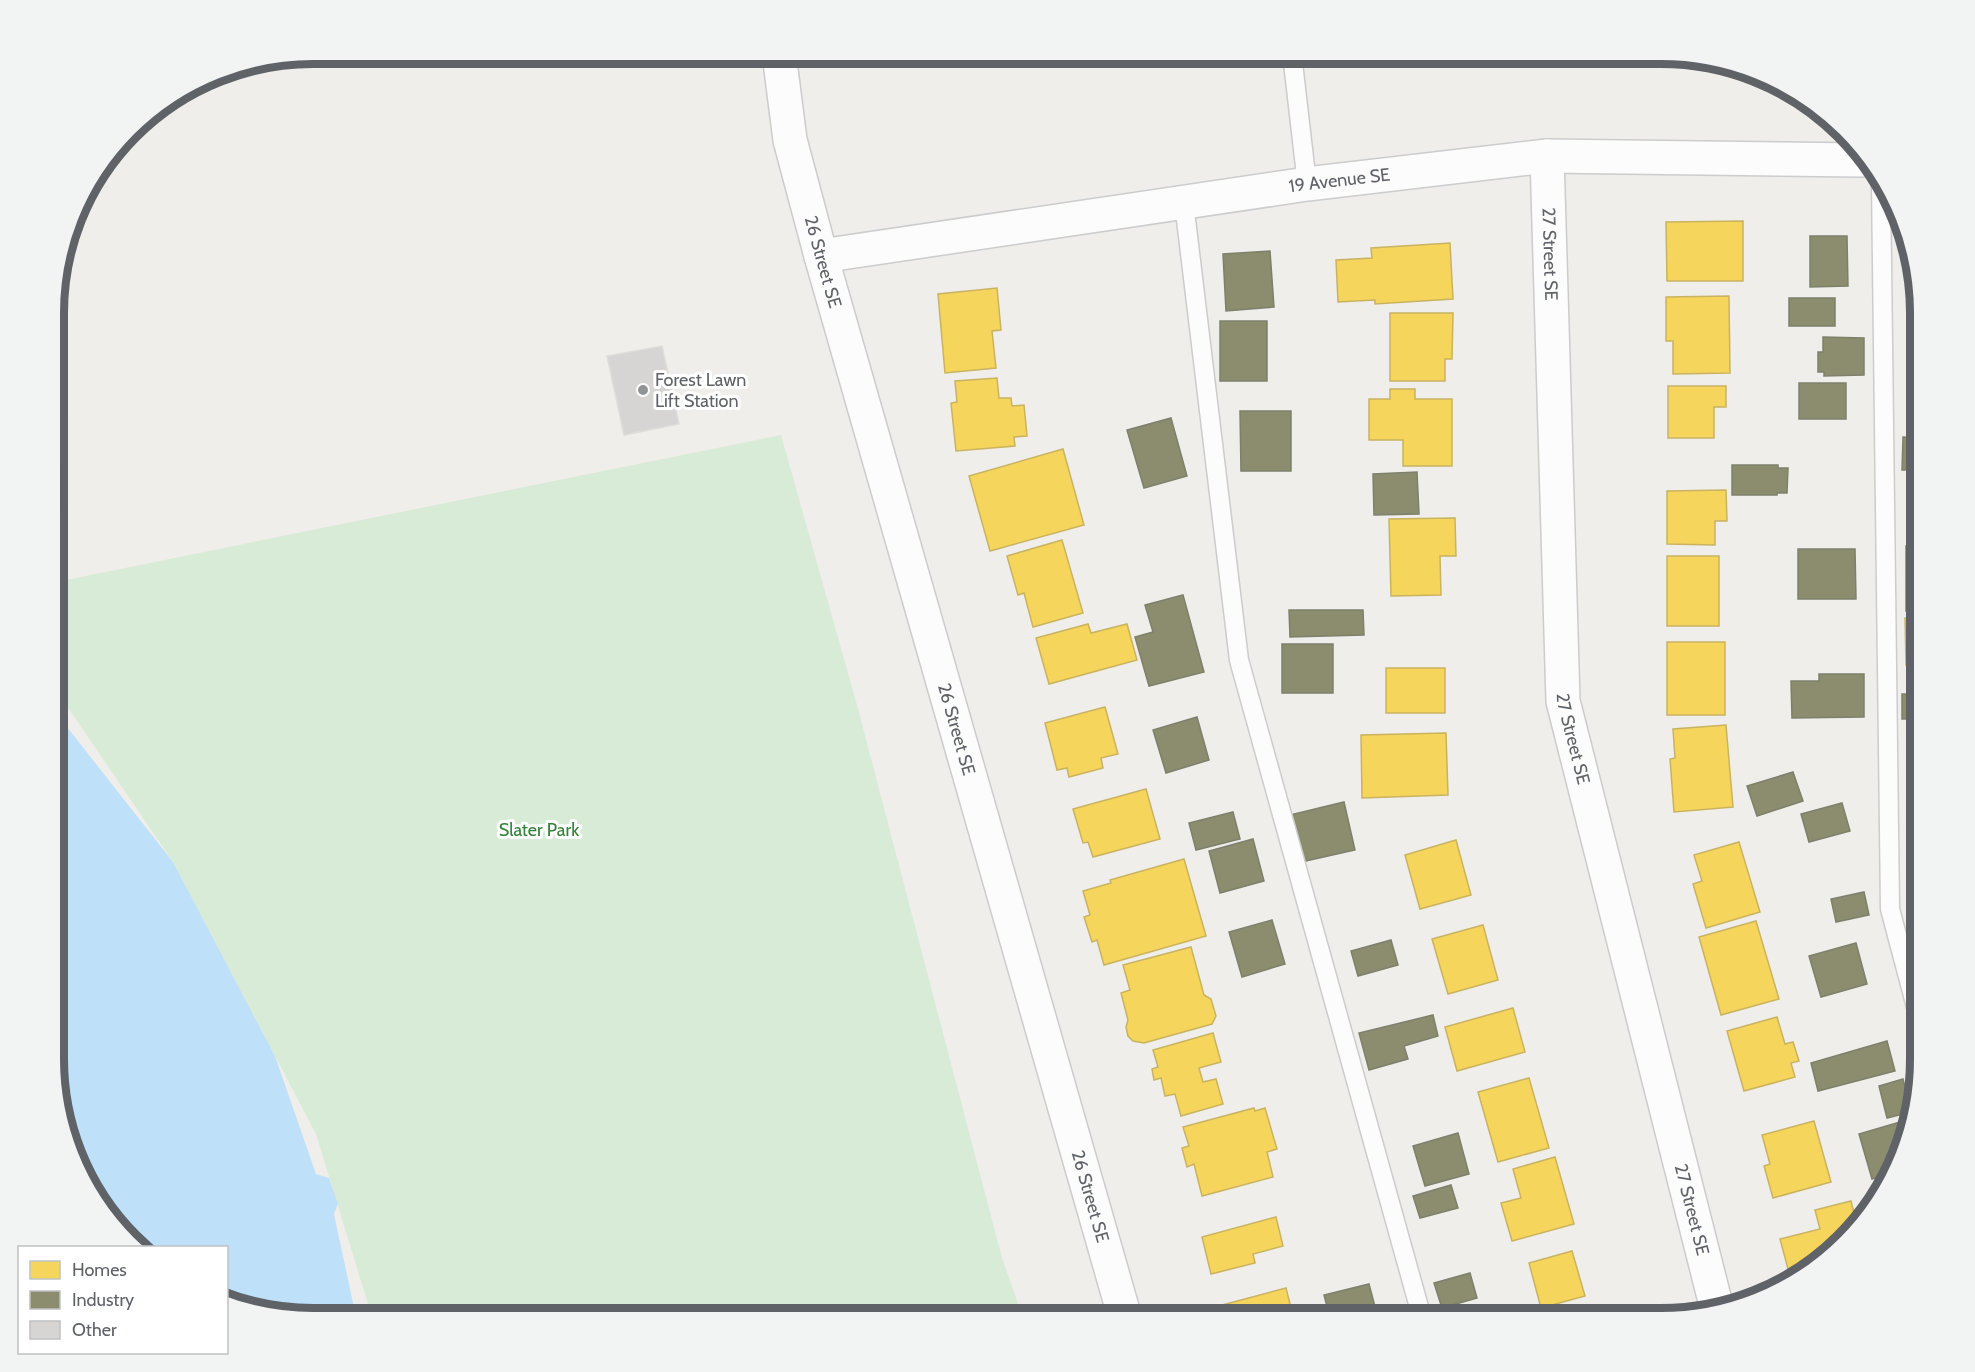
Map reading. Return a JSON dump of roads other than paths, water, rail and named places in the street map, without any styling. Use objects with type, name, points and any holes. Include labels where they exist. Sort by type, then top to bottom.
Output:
[{"type":"street","name":"26 Street SE","points":[[781,64],[790,140],[821,256],[1122,1308]]},
{"type":"street","name":"26 Street SE","points":[[790,140],[802,64]]},
{"type":"street","name":"19 Avenue SE","points":[[821,256],[1307,184],[1547,156],[1857,160]]},
{"type":"street","name":"27 Street SE","points":[[1547,156],[1563,701],[1715,1302]]},
{"type":"lane","points":[[1293,64],[1307,184]]},
{"type":"lane","points":[[1881,196],[1890,909],[1910,984]]},
{"type":"lane","points":[[1184,203],[1239,660],[1419,1308]]},
{"type":"water","points":[[64,723],[173,862],[275,1056],[316,1174],[329,1178],[338,1204],[334,1214],[354,1308],[313,1308],[265,1303],[228,1292],[228,1246],[149,1246],[126,1223],[106,1197],[90,1169],[83,1154],[69,1107],[64,1059]]},
{"type":"place","name":"Forest Lawn Lift Station","points":[[643,390]]},
{"type":"park label","name":"Slater Park","points":[[539,830]]}]
